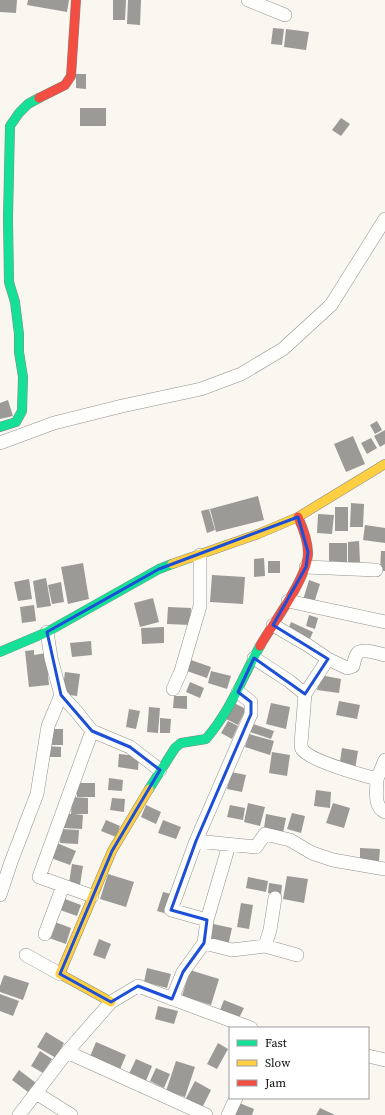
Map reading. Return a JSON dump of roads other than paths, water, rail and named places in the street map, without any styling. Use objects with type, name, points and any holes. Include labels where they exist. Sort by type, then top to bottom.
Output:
[{"type":"street","points":[[0,427],[16,422],[22,411],[24,376],[19,352],[19,334],[15,302],[9,282],[5,126],[28,104],[64,85],[72,76],[76,0]]},
{"type":"street","points":[[248,0],[285,15]]},
{"type":"street","points":[[0,443],[54,423],[122,406],[201,389],[241,374],[283,349],[332,305],[385,219]]},
{"type":"street","points":[[0,652],[47,632],[159,569],[258,534],[298,517],[385,464]]},
{"type":"street","points":[[60,974],[112,851],[160,770],[175,748],[181,743],[206,739],[223,720],[254,658],[274,626],[306,567],[308,552],[306,540],[298,517]]},
{"type":"street","points":[[173,689],[181,672],[200,606],[200,555]]},
{"type":"street","points":[[306,567],[376,570]]},
{"type":"street","points":[[288,601],[385,622]]},
{"type":"street","points":[[274,626],[328,659],[346,668],[353,666],[357,654],[360,651],[368,651],[385,655]]},
{"type":"street","points":[[47,632],[51,658],[61,695],[92,731],[130,747],[160,770]]},
{"type":"street","points":[[254,658],[289,681],[305,694]]},
{"type":"street","points":[[328,659],[305,694],[301,743],[302,748],[308,754],[349,772],[377,779]]},
{"type":"street","points":[[207,920],[172,910],[196,841],[251,714],[251,702],[238,692]]},
{"type":"street","points":[[0,895],[37,794],[48,726],[61,695]]},
{"type":"street","points":[[92,731],[39,877],[92,896]]},
{"type":"street","points":[[385,760],[377,779],[377,802],[381,810],[385,812]]},
{"type":"street","points":[[196,841],[256,847],[265,834],[290,840],[312,853],[333,860],[385,869]]},
{"type":"street","points":[[172,999],[183,972],[204,943],[207,920],[228,845]]},
{"type":"street","points":[[45,934],[63,886]]},
{"type":"street","points":[[265,946],[270,930],[275,898]]},
{"type":"street","points":[[204,943],[232,950],[265,946],[297,955]]},
{"type":"street","points":[[26,955],[111,1002]]},
{"type":"street","points":[[19,1115],[68,1052],[111,1002],[138,986],[248,1027]]},
{"type":"street","points":[[68,1052],[206,1115]]},
{"type":"street","points":[[369,1056],[385,1060]]},
{"type":"street","points":[[36,1093],[71,1115]]},
{"type":"street","points":[[228,1115],[236,1099]]}]
